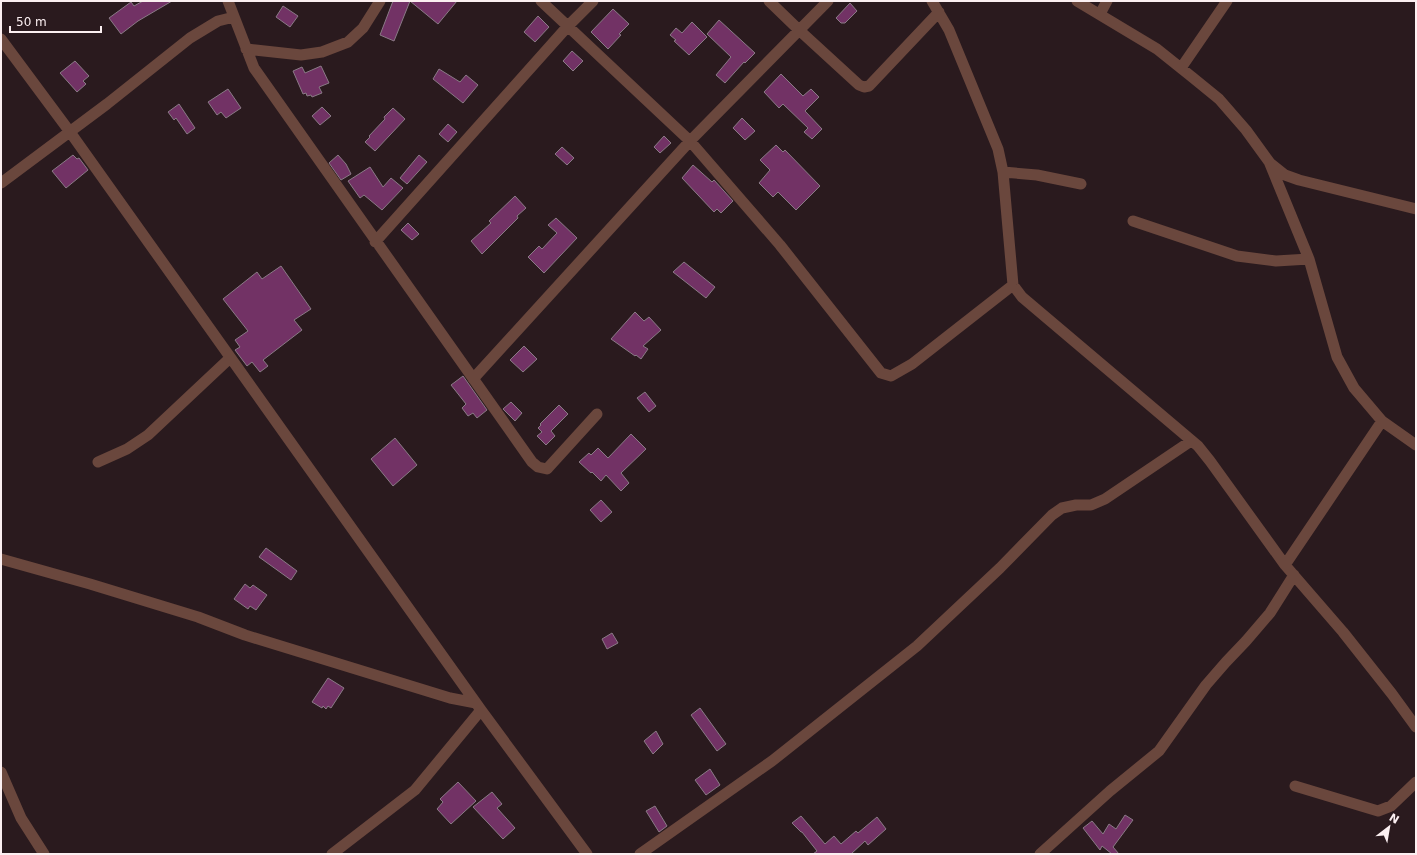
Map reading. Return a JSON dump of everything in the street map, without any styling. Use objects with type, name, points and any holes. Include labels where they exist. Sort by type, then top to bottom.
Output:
[{"type":"street","points":[[228,1],[254,68],[375,242],[532,462],[542,469],[547,469],[597,414]]},
{"type":"street","points":[[246,49],[301,55],[322,52],[348,42],[364,28],[380,1]]},
{"type":"street","points":[[541,1],[690,141],[780,245],[881,373],[891,376],[912,364],[1013,285]]},
{"type":"street","points":[[375,242],[568,26],[593,1]]},
{"type":"street","points":[[769,1],[859,85],[864,87],[869,86],[939,12]]},
{"type":"street","points":[[473,379],[690,141],[828,1]]},
{"type":"street","points":[[932,1],[949,30],[998,149],[1003,172],[1011,277],[1013,285],[1022,296],[1190,441],[1210,461],[1284,565],[1348,638],[1416,727]]},
{"type":"street","points":[[1077,1],[1157,49],[1219,99],[1246,130],[1270,163],[1309,259],[1338,357],[1354,388],[1382,421],[1416,445]]},
{"type":"street","points":[[1100,14],[1107,1]]},
{"type":"street","points":[[1181,68],[1227,1]]},
{"type":"street","points":[[1,183],[108,104],[190,38],[218,21],[234,17]]},
{"type":"street","points":[[1,39],[70,132],[479,706],[587,854]]},
{"type":"street","points":[[1270,163],[1285,174],[1299,180],[1416,209]]},
{"type":"street","points":[[1003,172],[1037,175],[1081,184]]},
{"type":"street","points":[[1133,221],[1237,256],[1276,261],[1309,259]]},
{"type":"street","points":[[98,462],[127,449],[148,435],[230,358]]},
{"type":"street","points":[[1284,565],[1382,421]]},
{"type":"street","points":[[640,854],[772,760],[917,646],[1000,568],[1052,515],[1062,508],[1076,505],[1091,505],[1105,499],[1190,441]]},
{"type":"street","points":[[1,559],[198,617],[245,635],[479,706]]},
{"type":"street","points":[[1040,854],[1110,791],[1159,752],[1206,685],[1259,627],[1294,575]]},
{"type":"street","points":[[332,854],[415,790],[479,706]]},
{"type":"street","points":[[1,772],[21,818],[44,854]]},
{"type":"street","points":[[1295,786],[1378,811],[1391,806],[1416,782]]},
{"type":"building","points":[[143,1],[172,1],[138,21],[121,34],[109,18],[131,2],[134,6]]},
{"type":"building","points":[[393,1],[410,1],[394,41],[380,35]]},
{"type":"building","points":[[410,1],[457,1],[438,24]]},
{"type":"building","points":[[850,3],[857,11],[845,23],[841,23],[836,18]]},
{"type":"building","points":[[283,6],[298,16],[290,27],[276,17]]},
{"type":"building","points":[[613,9],[629,24],[619,34],[621,35],[608,49],[591,32]]},
{"type":"building","points":[[538,16],[549,27],[535,42],[524,32]]},
{"type":"building","points":[[719,20],[755,53],[745,63],[744,62],[725,83],[716,75],[731,57],[707,34]]},
{"type":"building","points":[[692,22],[707,37],[689,55],[674,41],[676,40],[670,35],[676,28],[682,33]]},
{"type":"building","points":[[572,51],[583,61],[573,71],[563,61]]},
{"type":"building","points":[[75,61],[89,76],[83,81],[86,84],[77,92],[60,73]]},
{"type":"building","points":[[321,66],[329,83],[319,87],[322,93],[312,97],[311,95],[307,96],[306,93],[303,94],[293,71],[302,67],[305,73]]},
{"type":"building","points":[[439,69],[460,82],[466,75],[478,85],[463,103],[433,79]]},
{"type":"building","points":[[781,74],[803,96],[811,89],[819,97],[805,111],[822,129],[812,139],[804,132],[808,128],[783,104],[779,108],[764,92]]},
{"type":"building","points":[[228,89],[241,108],[226,118],[221,112],[217,115],[208,102]]},
{"type":"building","points":[[179,104],[195,128],[187,134],[176,118],[174,120],[168,112]]},
{"type":"building","points":[[322,107],[331,116],[320,125],[312,116]]},
{"type":"building","points":[[393,108],[405,119],[375,151],[365,142],[385,119],[384,117]]},
{"type":"building","points":[[742,118],[755,131],[745,140],[733,128]]},
{"type":"building","points":[[448,124],[457,132],[448,142],[439,134]]},
{"type":"building","points":[[664,136],[671,143],[660,153],[654,147]]},
{"type":"building","points":[[776,145],[783,152],[785,150],[820,186],[796,210],[778,192],[773,197],[759,183],[770,170],[760,160]]},
{"type":"building","points":[[562,147],[574,158],[567,165],[555,154]]},
{"type":"building","points":[[73,155],[77,159],[79,158],[88,170],[66,188],[52,171]]},
{"type":"building","points":[[338,155],[346,164],[351,174],[341,180],[329,163]]},
{"type":"building","points":[[419,155],[427,162],[407,184],[400,178]]},
{"type":"building","points":[[693,165],[712,182],[714,180],[733,201],[721,213],[717,209],[714,212],[682,178]]},
{"type":"building","points":[[370,167],[383,187],[391,178],[403,188],[382,210],[364,195],[360,198],[348,181]]},
{"type":"building","points":[[515,196],[526,208],[482,254],[471,241],[491,223],[489,221]]},
{"type":"building","points":[[556,218],[577,238],[544,273],[528,257],[539,246],[542,249],[557,233],[548,225]]},
{"type":"building","points":[[408,223],[419,234],[412,240],[401,230]]},
{"type":"building","points":[[684,262],[715,287],[706,298],[673,272]]},
{"type":"building","points":[[281,266],[311,309],[294,320],[302,330],[263,360],[268,366],[260,372],[252,362],[247,366],[235,350],[240,347],[235,340],[248,331],[223,299],[257,272],[262,279]]},
{"type":"building","points":[[635,312],[644,321],[649,317],[661,330],[643,346],[648,349],[641,359],[611,339]]},
{"type":"building","points":[[524,346],[537,359],[523,372],[510,360]]},
{"type":"building","points":[[463,376],[487,410],[477,418],[473,413],[468,416],[462,408],[466,404],[451,385]]},
{"type":"building","points":[[645,392],[656,406],[649,412],[637,398]]},
{"type":"building","points":[[511,402],[522,413],[515,421],[503,409]]},
{"type":"building","points":[[559,405],[568,414],[551,431],[555,436],[546,445],[537,436],[542,432],[538,428],[541,425],[540,424]]},
{"type":"building","points":[[631,434],[646,449],[621,473],[629,483],[621,491],[606,475],[601,481],[579,462],[589,453],[591,455],[598,448],[608,458]]},
{"type":"building","points":[[395,438],[417,465],[393,486],[371,459]]},
{"type":"building","points":[[601,500],[612,512],[601,522],[590,510]]},
{"type":"building","points":[[266,548],[297,571],[291,580],[259,557]]},
{"type":"building","points":[[245,584],[250,588],[253,585],[267,595],[256,610],[250,606],[248,609],[234,599]]},
{"type":"building","points":[[612,633],[618,643],[607,649],[602,639]]},
{"type":"building","points":[[328,678],[344,688],[331,708],[328,706],[326,709],[323,706],[322,708],[312,702]]},
{"type":"building","points":[[700,708],[726,744],[717,751],[691,715]]},
{"type":"building","points":[[656,731],[663,744],[653,754],[644,741]]},
{"type":"building","points":[[710,769],[720,785],[706,795],[695,780]]},
{"type":"building","points":[[458,782],[476,801],[451,824],[437,809],[443,802],[440,799]]},
{"type":"building","points":[[492,792],[502,804],[497,808],[515,828],[503,839],[473,807]]},
{"type":"building","points":[[655,806],[667,826],[659,832],[646,811]]},
{"type":"building","points":[[1125,815],[1133,820],[1113,847],[1119,854],[1112,854],[1102,846],[1100,850],[1083,828],[1092,821],[1103,834],[1109,824],[1116,829]]},
{"type":"building","points":[[801,816],[825,844],[834,836],[841,844],[856,831],[858,833],[877,817],[886,829],[868,845],[865,841],[851,854],[813,854],[817,851],[802,832],[792,823]]}]
